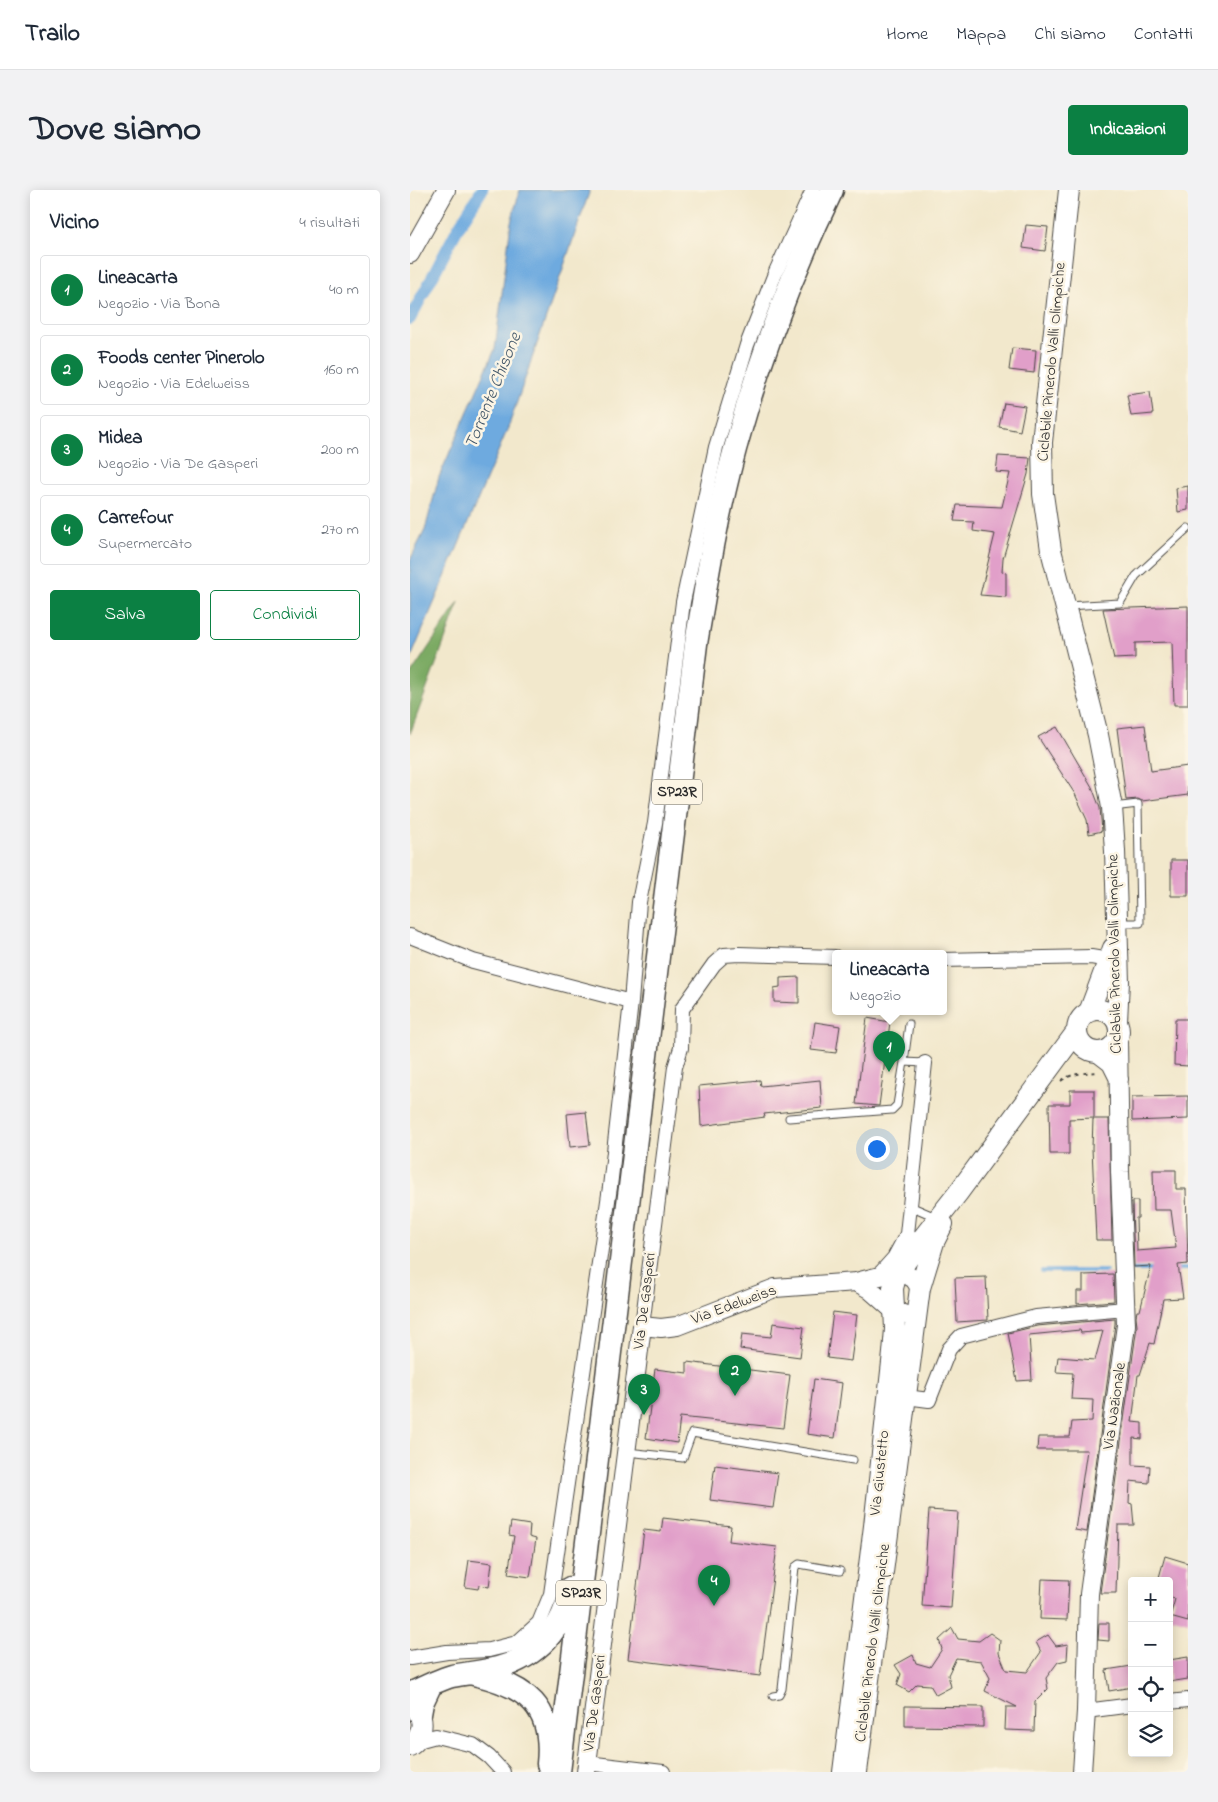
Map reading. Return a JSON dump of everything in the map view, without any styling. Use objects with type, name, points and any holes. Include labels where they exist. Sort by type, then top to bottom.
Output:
[{"type":"main road","name":"SP23R","points":[[559,1772],[696,644],[712,552],[740,428],[768,341],[792,277],[832,190]]},
{"type":"main road","points":[[1069,190],[1042,442],[1042,463],[1045,516],[1051,550],[1098,735],[1112,807],[1115,851],[1119,982],[1118,1030],[1110,1049],[1094,1052],[1080,1043],[1076,1031],[1080,1020],[1089,1012],[1109,960],[1117,930]]},
{"type":"main road","points":[[1089,1012],[1102,1010],[1108,1012],[1118,1030]]},
{"type":"main road","name":"Via Giustetto","points":[[843,1772],[893,1353],[893,1288],[896,1277],[938,1218],[1054,1077],[1076,1031]]},
{"type":"main road","name":"Via Giustetto","points":[[1054,1077],[1094,1052]]},
{"type":"main road","name":"Via Giustetto","points":[[857,1772],[920,1288],[934,1242],[958,1193]]},
{"type":"main road","points":[[412,1744],[420,1734],[415,1707],[422,1703],[431,1684],[452,1676],[497,1668],[528,1656],[543,1644],[562,1617],[568,1601],[585,1472],[602,1413]]},
{"type":"main road","points":[[473,1673],[500,1681],[524,1694],[540,1709],[546,1723],[550,1746],[547,1772]]},
{"type":"street","points":[[410,254],[446,190]]},
{"type":"street","points":[[410,1658],[448,1652],[489,1650],[518,1643],[539,1623],[551,1594],[610,1187],[631,1002],[639,902],[655,823],[683,602],[716,447],[747,345],[774,276],[813,190]]},
{"type":"street","points":[[410,936],[473,961],[631,1002]]},
{"type":"street","name":"Via De Gasperi","points":[[586,1768],[675,1067],[681,1048],[682,1009],[714,964],[724,955],[832,957]]},
{"type":"street","points":[[947,960],[1091,956],[1109,960]]},
{"type":"street","name":"Via Nazionale","points":[[1082,1772],[1086,1710],[1089,1594],[1126,1325],[1117,1075],[1118,1030]]},
{"type":"street","points":[[1094,1052],[1111,1063],[1117,1075]]},
{"type":"street","points":[[920,1288],[907,1234],[925,1063]]},
{"type":"street","points":[[877,1277],[894,1258],[907,1234]]},
{"type":"street","points":[[900,1271],[914,1280],[920,1288]]},
{"type":"street","name":"Via Edelweiss","points":[[642,1326],[661,1328],[678,1326],[775,1288],[856,1282],[900,1271]]},
{"type":"street","points":[[856,1282],[869,1289],[894,1311],[916,1318]]},
{"type":"street","points":[[906,1398],[928,1400],[949,1348],[960,1336],[1036,1317],[1125,1309]]},
{"type":"street","points":[[1173,1702],[1188,1700]]},
{"type":"street","points":[[1086,1710],[1128,1705]]},
{"type":"street","points":[[415,1707],[436,1736]]},
{"type":"street","points":[[412,1744],[436,1736],[473,1746],[489,1757],[503,1772]]},
{"type":"street","points":[[586,1768],[663,1772]]},
{"type":"lane","points":[[1065,606],[1120,602],[1136,576],[1188,528]]},
{"type":"lane","points":[[789,1118],[892,1110],[897,1105],[909,1024]]},
{"type":"lane","points":[[904,1062],[925,1063]]},
{"type":"lane","points":[[910,1206],[938,1218]]},
{"type":"lane","points":[[626,1452],[683,1458],[692,1433],[853,1460]]},
{"type":"lane","points":[[773,1696],[779,1695],[782,1689],[795,1567],[799,1564],[840,1570]]},
{"type":"path","name":"Ciclabile Pinerolo Valli Olimpiche","points":[[1054,1077],[1065,1078],[1079,1074],[1117,1075]]},
{"type":"green space","points":[[459,602],[410,734],[410,675]]},
{"type":"water","name":"Torrente Chisone","points":[[520,190],[590,190],[508,428],[410,660],[410,560],[425,530],[439,477],[495,349],[511,222]]},
{"type":"building","points":[[1026,225],[1048,227],[1045,251],[1023,248]]},
{"type":"building","points":[[1012,348],[1036,350],[1034,373],[1009,370]]},
{"type":"building","points":[[1150,392],[1153,414],[1131,416],[1127,395]]},
{"type":"building","points":[[1004,403],[1025,406],[1020,431],[999,427]]},
{"type":"building","points":[[998,456],[1030,458],[1028,474],[1003,558],[1002,572],[1006,573],[1006,597],[980,595],[995,534],[973,531],[974,522],[954,521],[957,505],[1002,507],[1010,473],[996,472]]},
{"type":"building","points":[[1188,486],[1188,510],[1178,512],[1176,488]]},
{"type":"building","points":[[1188,606],[1188,705],[1174,705],[1172,642],[1135,643],[1135,658],[1114,659],[1103,609]]},
{"type":"building","points":[[1145,725],[1151,771],[1188,766],[1188,795],[1142,801],[1138,799],[1126,800],[1117,728]]},
{"type":"building","points":[[1057,727],[1092,787],[1100,808],[1102,831],[1089,834],[1087,820],[1075,794],[1038,737]]},
{"type":"building","points":[[1171,860],[1188,860],[1188,896],[1171,896]]},
{"type":"building","points":[[799,977],[799,1003],[774,1002],[774,988],[780,987],[780,978]]},
{"type":"building","points":[[867,1018],[890,1022],[879,1106],[856,1104]]},
{"type":"building","points":[[1175,1019],[1188,1019],[1188,1066],[1174,1065]]},
{"type":"building","points":[[815,1022],[840,1026],[836,1053],[811,1050]]},
{"type":"building","points":[[760,1080],[761,1086],[820,1080],[822,1108],[764,1114],[765,1117],[701,1126],[699,1086]]},
{"type":"building","points":[[1070,1090],[1094,1090],[1094,1118],[1069,1119],[1069,1154],[1050,1154],[1049,1104],[1070,1104]]},
{"type":"building","points":[[1188,1096],[1188,1119],[1132,1121],[1132,1097]]},
{"type":"building","points":[[586,1112],[590,1145],[570,1147],[567,1114]]},
{"type":"building","points":[[1093,1119],[1109,1119],[1112,1240],[1096,1240],[1092,1148]]},
{"type":"building","points":[[1153,1170],[1176,1170],[1176,1189],[1186,1189],[1188,1264],[1178,1265],[1183,1298],[1163,1299],[1154,1344],[1150,1343],[1140,1375],[1138,1375],[1132,1422],[1142,1423],[1142,1439],[1133,1438],[1133,1465],[1150,1466],[1149,1483],[1130,1481],[1129,1503],[1132,1504],[1134,1525],[1118,1525],[1116,1593],[1100,1593],[1137,1326],[1136,1316],[1137,1311],[1140,1311],[1151,1266],[1134,1267],[1132,1201],[1138,1201],[1138,1218],[1136,1218],[1137,1251],[1176,1248],[1171,1210],[1154,1210]]},
{"type":"building","points":[[1113,1274],[1114,1301],[1077,1304],[1077,1291],[1083,1291],[1083,1275]]},
{"type":"building","points":[[986,1277],[988,1320],[957,1322],[955,1278]]},
{"type":"building","points":[[833,1312],[857,1315],[851,1361],[827,1358]]},
{"type":"building","points":[[1115,1319],[1087,1532],[1075,1530],[1087,1450],[1037,1450],[1038,1437],[1070,1437],[1072,1422],[1092,1421],[1093,1400],[1071,1399],[1073,1373],[1056,1372],[1058,1357],[1095,1360],[1103,1331],[1081,1333],[1080,1330],[1029,1335],[1032,1380],[1017,1381],[1008,1333],[1037,1326]]},
{"type":"building","points":[[773,1323],[804,1327],[800,1357],[740,1349],[742,1334],[771,1337]]},
{"type":"building","points":[[687,1362],[790,1375],[783,1428],[680,1417],[677,1443],[646,1438],[655,1369],[687,1373]]},
{"type":"building","points":[[814,1379],[842,1383],[835,1438],[807,1434]]},
{"type":"building","points":[[715,1465],[778,1473],[773,1508],[710,1500]]},
{"type":"building","points":[[929,1510],[958,1512],[951,1608],[922,1606]]},
{"type":"building","points":[[663,1518],[731,1526],[729,1541],[777,1547],[760,1676],[628,1659],[644,1530],[661,1532]]},
{"type":"building","points":[[511,1522],[530,1525],[529,1537],[536,1539],[530,1577],[508,1574],[514,1536],[509,1535]]},
{"type":"building","points":[[1165,1556],[1188,1563],[1188,1622],[1173,1618],[1175,1599],[1173,1598],[1173,1577],[1159,1577]]},
{"type":"building","points":[[469,1560],[492,1563],[489,1587],[479,1585],[478,1589],[465,1587]]},
{"type":"building","points":[[1042,1579],[1069,1580],[1067,1620],[1040,1619]]},
{"type":"building","points":[[1099,1623],[1109,1623],[1109,1641],[1098,1640]]},
{"type":"building","points":[[952,1628],[958,1639],[979,1641],[990,1633],[1000,1640],[999,1653],[1006,1670],[1027,1672],[1041,1652],[1036,1642],[1048,1635],[1056,1646],[1068,1644],[1067,1660],[1058,1662],[1046,1678],[1048,1689],[1035,1702],[1034,1731],[1005,1730],[1006,1707],[1017,1707],[985,1691],[990,1678],[981,1661],[956,1658],[948,1675],[951,1687],[936,1695],[930,1685],[917,1684],[909,1692],[897,1685],[901,1674],[895,1665],[913,1655],[916,1663],[930,1667],[942,1649],[939,1640]]},
{"type":"building","points":[[1188,1657],[1188,1679],[1173,1681],[1173,1659]]},
{"type":"building","points":[[1128,1667],[1128,1688],[1109,1691],[1106,1670]]},
{"type":"building","points":[[905,1706],[983,1707],[983,1727],[905,1726]]},
{"type":"waterway","points":[[410,319],[458,228],[482,190]]},
{"type":"waterway","points":[[1175,1269],[1188,1269]]},
{"type":"waterway","points":[[1133,1270],[1153,1270]]},
{"type":"waterway","points":[[1042,1271],[1106,1271]]},
{"type":"place","name":"Lineacarta","points":[[889,1072]]},
{"type":"place","name":"Foods center Pinerolo","points":[[735,1396]]},
{"type":"place","name":"Midea","points":[[644,1415]]},
{"type":"place","name":"Carrefour","points":[[714,1606]]}]
